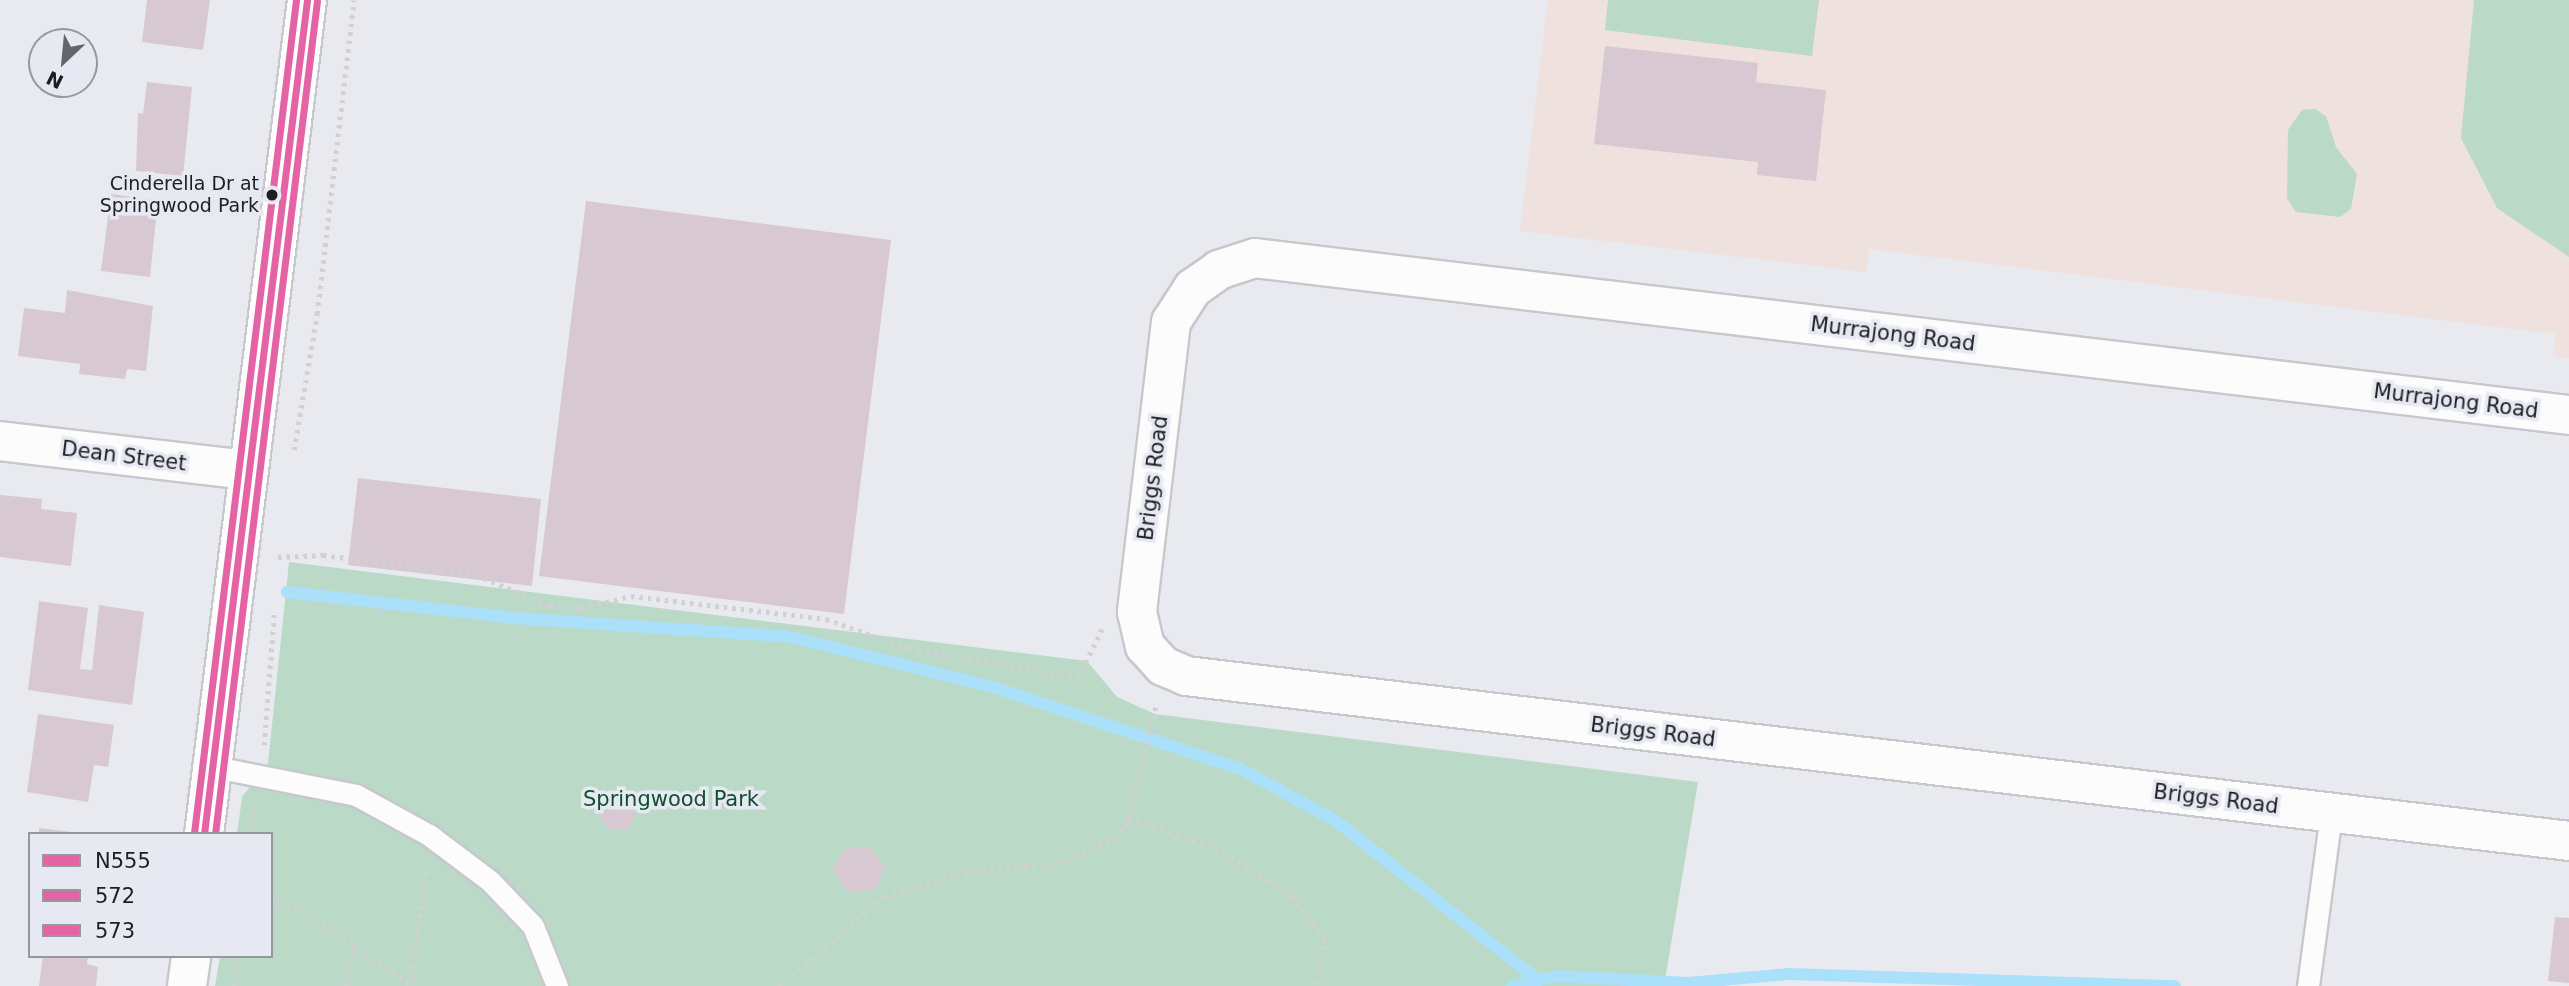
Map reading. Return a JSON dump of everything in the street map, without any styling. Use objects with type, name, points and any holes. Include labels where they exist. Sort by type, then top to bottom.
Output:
[{"type":"street","points":[[204,832],[210,766],[307,0]]},
{"type":"street","name":"Murrajong Road","points":[[1219,270],[1255,258],[2569,415]]},
{"type":"street","name":"Briggs Road","points":[[1219,270],[1193,288],[1171,322],[1137,612],[1145,646],[1163,666],[1200,678],[2569,841]]},
{"type":"street","name":"Dean Street","points":[[0,441],[248,470]]},
{"type":"street","points":[[187,986],[191,958]]},
{"type":"lane","points":[[210,766],[261,773],[356,795],[429,835],[490,881],[533,926],[557,986]]},
{"type":"lane","points":[[2308,986],[2331,813]]},
{"type":"path","points":[[292,461],[317,314],[354,0]]},
{"type":"path","points":[[276,571],[279,544]]},
{"type":"path","points":[[277,557],[323,555],[476,575],[550,605],[581,608],[632,596],[826,619],[909,648],[1078,678],[1097,634],[1110,621]]},
{"type":"path","points":[[252,832],[261,773],[275,597]]},
{"type":"path","points":[[779,986],[885,896],[956,874],[1068,861],[1114,838],[1128,818],[1153,724]]},
{"type":"path","points":[[1128,818],[1223,853],[1292,896],[1325,938],[1316,986]]},
{"type":"path","points":[[273,899],[355,944],[411,985],[429,835]]},
{"type":"path","points":[[346,986],[355,944]]},
{"type":"path","points":[[234,986],[237,958]]},
{"type":"shaded area","points":[[1548,0],[2569,0],[2569,358],[2553,356],[2556,334],[1868,249],[1867,272],[1520,231]]},
{"type":"green space","points":[[1608,0],[1819,0],[1812,56],[1605,30]]},
{"type":"green space","points":[[2474,0],[2569,0],[2569,257],[2497,208],[2461,138]]},
{"type":"green space","points":[[2315,109],[2326,116],[2336,147],[2357,174],[2351,209],[2340,217],[2296,212],[2287,198],[2288,130],[2302,110]]},
{"type":"green space","name":"Springwood Park","points":[[289,562],[1087,661],[1117,697],[1155,714],[1698,782],[1664,986],[215,986],[220,958],[273,958],[273,832],[237,832],[242,797],[268,763]]},
{"type":"building","points":[[147,0],[210,0],[203,50],[142,42]]},
{"type":"building","points":[[1605,46],[1758,63],[1756,82],[1826,90],[1816,181],[1757,175],[1758,162],[1594,144]]},
{"type":"building","points":[[147,82],[192,87],[183,176],[136,171],[138,113],[143,114]]},
{"type":"building","points":[[111,194],[158,200],[150,277],[101,271]]},
{"type":"building","points":[[586,201],[891,240],[844,614],[539,576]]},
{"type":"building","points":[[67,290],[153,306],[146,371],[127,369],[125,379],[79,374],[80,364],[18,356],[24,308],[65,313]]},
{"type":"building","points":[[358,478],[541,499],[532,586],[348,565]]},
{"type":"building","points":[[0,495],[42,499],[41,509],[77,513],[71,566],[0,557]]},
{"type":"building","points":[[39,601],[88,608],[80,669],[92,670],[99,605],[144,612],[132,705],[28,690]]},
{"type":"building","points":[[38,714],[114,725],[108,767],[94,765],[88,802],[27,792]]},
{"type":"building","points":[[626,798],[636,813],[629,829],[610,830],[599,815],[607,799]]},
{"type":"building","points":[[39,828],[72,832],[39,832]]},
{"type":"building","points":[[870,847],[885,867],[875,889],[848,892],[833,870],[844,849]]},
{"type":"building","points":[[2555,917],[2569,918],[2569,983],[2548,981]]},
{"type":"building","points":[[43,958],[88,958],[87,964],[98,967],[96,986],[39,986]]},
{"type":"waterway","points":[[287,592],[514,618],[790,637],[993,687],[1241,769],[1336,821],[1539,981]]},
{"type":"waterway","points":[[1512,986],[1558,976],[1688,983],[1788,974],[2175,986]]},
{"type":"transit line","name":"573","points":[[194,832],[296,0]]},
{"type":"transit line","name":"N555","points":[[204,832],[307,0]]},
{"type":"transit line","name":"572","points":[[215,832],[317,1]]},
{"type":"place","name":"Cinderella Dr at Springwood Park","points":[[272,195]]}]
